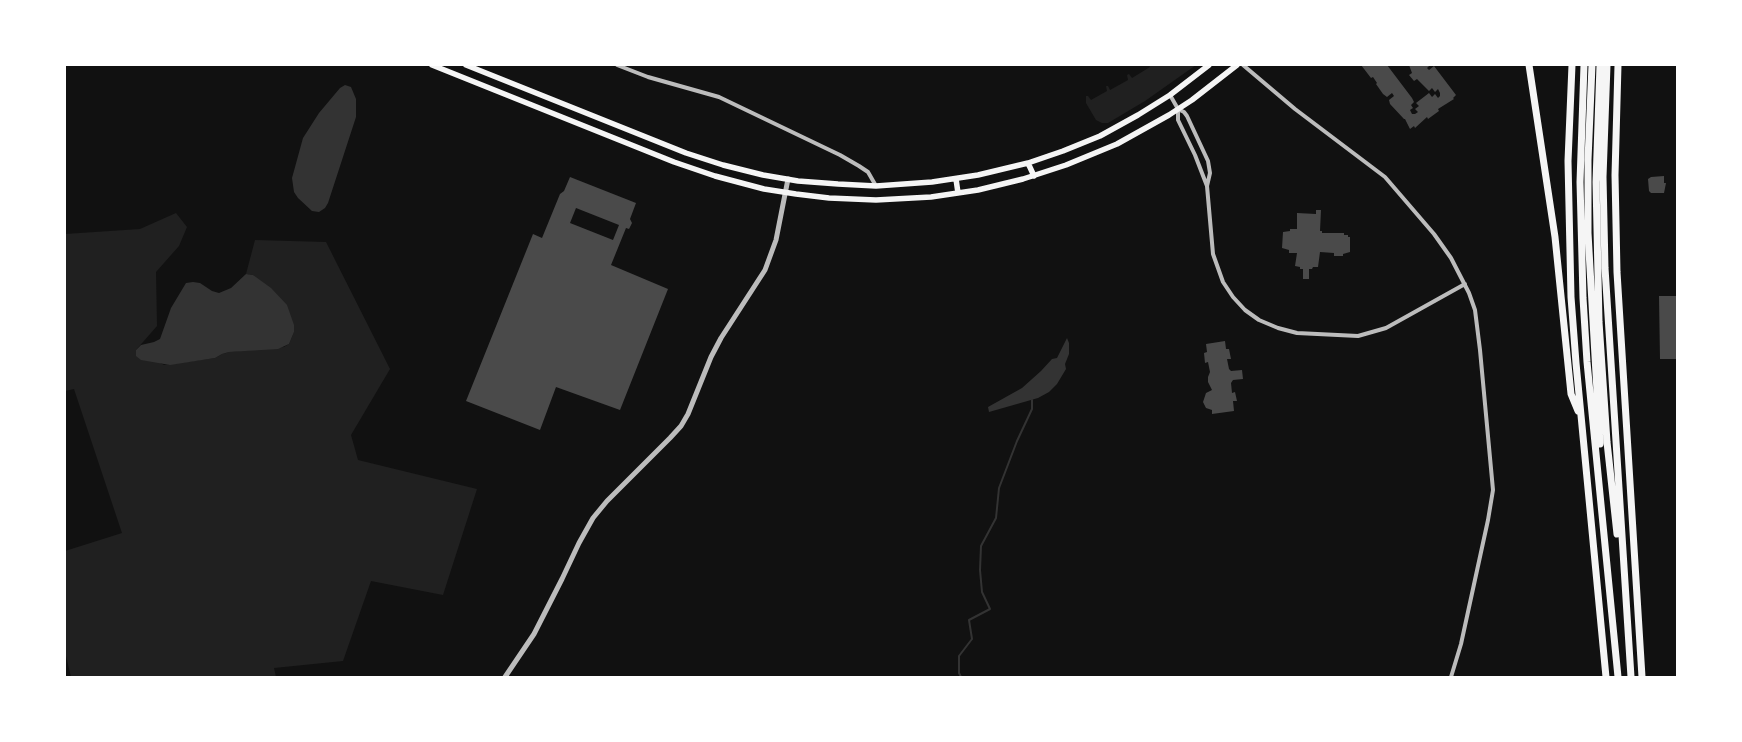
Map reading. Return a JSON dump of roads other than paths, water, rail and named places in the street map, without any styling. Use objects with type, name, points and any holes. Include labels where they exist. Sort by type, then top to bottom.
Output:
[{"type":"highway","points":[[1529,65],[1555,238],[1572,394],[1581,416]]},
{"type":"highway","points":[[1572,65],[1569,129],[1569,240],[1574,335],[1606,677]]},
{"type":"highway","points":[[1584,65],[1580,168],[1581,262],[1586,347],[1618,677]]},
{"type":"highway","points":[[1592,65],[1588,160],[1588,247],[1606,512],[1605,542]]},
{"type":"highway","points":[[1600,65],[1596,182],[1599,322],[1608,461],[1618,538],[1623,558]]},
{"type":"highway","points":[[1607,65],[1604,147],[1604,250],[1631,677]]},
{"type":"highway","points":[[1618,65],[1615,175],[1617,272],[1642,677]]},
{"type":"main road","points":[[432,65],[674,162],[736,182],[786,193],[829,198],[876,200],[958,193],[998,186],[1077,161],[1117,144],[1178,110],[1237,65]]},
{"type":"main road","points":[[466,65],[704,159],[738,169],[788,179],[876,186],[956,179],[998,171],[1072,148],[1100,136],[1138,115],[1170,95],[1209,65]]},
{"type":"main road","points":[[520,100],[526,88]]},
{"type":"main road","points":[[1028,163],[1034,176]]},
{"type":"main road","points":[[956,179],[958,193]]},
{"type":"street","points":[[617,65],[648,77],[719,96],[840,155],[868,172],[876,186]]},
{"type":"street","points":[[1243,65],[1295,109],[1385,177],[1434,234],[1451,258],[1475,310],[1487,417],[1492,490],[1488,520],[1461,644],[1451,677]]},
{"type":"street","points":[[1170,95],[1178,110],[1178,120],[1207,186],[1213,254],[1223,282],[1245,310],[1259,320],[1297,333],[1358,336],[1386,328],[1464,284]]},
{"type":"street","points":[[1178,110],[1184,112],[1187,116],[1208,161],[1210,173],[1207,186]]},
{"type":"street","points":[[505,677],[534,634],[579,542],[593,518],[607,501],[681,426],[688,414],[711,357],[721,338],[765,270],[776,240],[788,179]]},
{"type":"waterway","points":[[961,677],[959,673],[959,656],[972,639],[969,620],[990,609],[982,592],[980,570],[981,546],[996,518],[999,488],[1017,441],[1032,409],[1032,400]]}]
